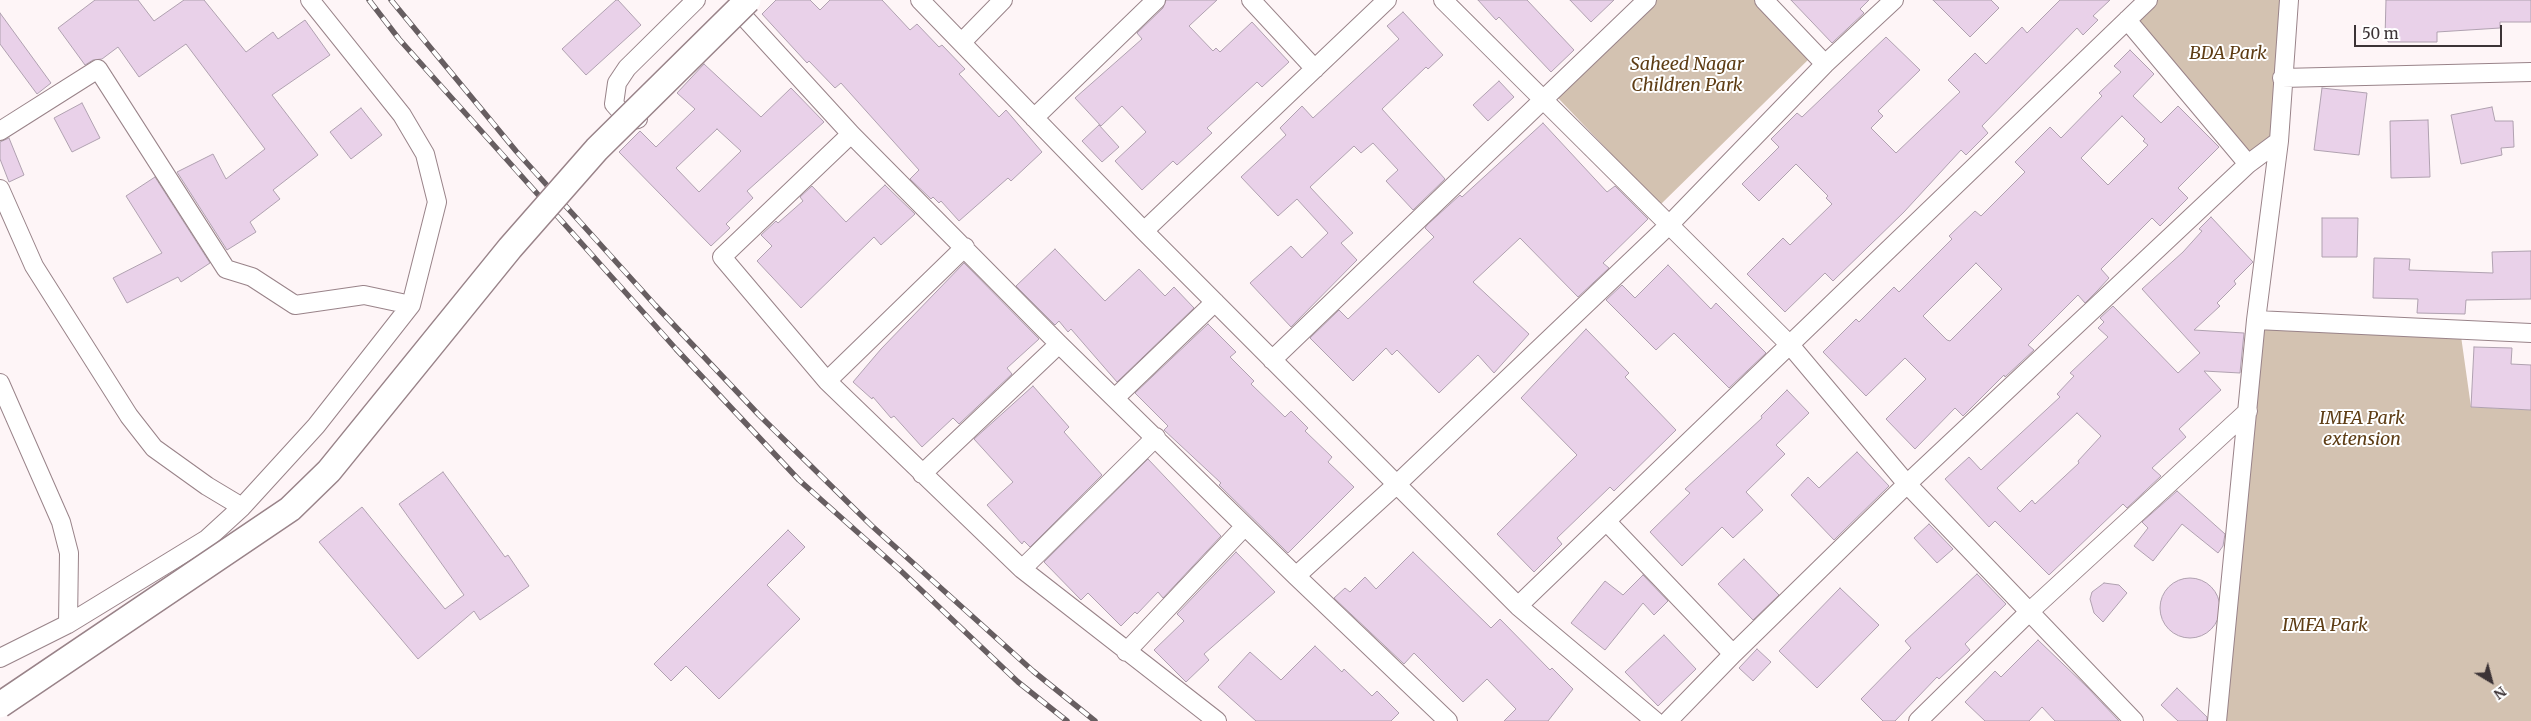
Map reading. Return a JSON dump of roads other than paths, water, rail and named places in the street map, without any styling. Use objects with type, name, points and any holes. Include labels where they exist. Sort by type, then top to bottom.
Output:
[{"type":"street","points":[[0,658],[68,624],[207,539],[242,507],[316,426],[411,305],[438,202],[425,154],[402,115],[310,0]]},
{"type":"street","points":[[641,118],[629,120],[614,104],[617,83],[627,68],[696,0]]},
{"type":"street","points":[[0,704],[290,509],[329,471],[510,248],[597,149],[746,8],[761,0]]},
{"type":"street","points":[[920,0],[1144,231],[1518,606],[1655,721]]},
{"type":"street","points":[[962,42],[1003,0]]},
{"type":"street","points":[[1034,118],[1156,0]]},
{"type":"street","points":[[1251,0],[1315,69]]},
{"type":"street","points":[[1144,231],[1386,0]]},
{"type":"street","points":[[1443,0],[1790,345],[1906,484],[2134,721]]},
{"type":"street","points":[[1272,360],[1545,100],[1647,0]]},
{"type":"street","points":[[1764,0],[1826,64]]},
{"type":"street","points":[[1296,576],[1396,485],[1669,225],[1826,64],[1894,0]]},
{"type":"street","points":[[1518,606],[2148,0]]},
{"type":"street","points":[[2217,721],[2256,320],[2279,141],[2289,0]]},
{"type":"street","points":[[606,158],[641,118],[746,8]]},
{"type":"street","points":[[746,8],[851,134],[1245,526],[1448,721]]},
{"type":"street","points":[[2127,20],[2248,164]]},
{"type":"street","points":[[0,131],[98,69],[226,269],[252,277],[295,305],[364,295],[411,305]]},
{"type":"street","points":[[2282,78],[2531,72]]},
{"type":"street","points":[[851,134],[722,257],[827,381],[1022,569],[1126,652],[1218,721]]},
{"type":"street","points":[[1668,721],[1733,654],[1906,484],[2248,164],[2279,141]]},
{"type":"street","points":[[0,189],[34,266],[129,416],[154,448],[207,486],[242,507]]},
{"type":"street","points":[[827,381],[965,247]]},
{"type":"street","points":[[1116,397],[1215,302]]},
{"type":"street","points":[[2256,320],[2531,333]]},
{"type":"street","points":[[922,474],[1060,344]]},
{"type":"street","points":[[0,383],[61,522],[69,553],[68,624]]},
{"type":"street","points":[[1918,721],[2029,612],[2248,411]]},
{"type":"street","points":[[1022,569],[1156,437]]},
{"type":"street","points":[[1607,522],[1733,654]]},
{"type":"street","points":[[1126,652],[1245,526]]},
{"type":"railway","points":[[369,0],[399,39],[676,349],[799,480],[901,571],[1018,682],[1067,721]]},
{"type":"railway","points":[[391,0],[516,151],[655,305],[759,415],[872,526],[1033,671],[1095,721]]},
{"type":"park label","name":"BDA Park","points":[[2228,54]]},
{"type":"park label","name":"Saheed Nagar Children Park","points":[[1687,75]]},
{"type":"park label","name":"IMFA Park extension","points":[[2362,429]]},
{"type":"park label","name":"IMFA Park","points":[[2325,626]]}]
